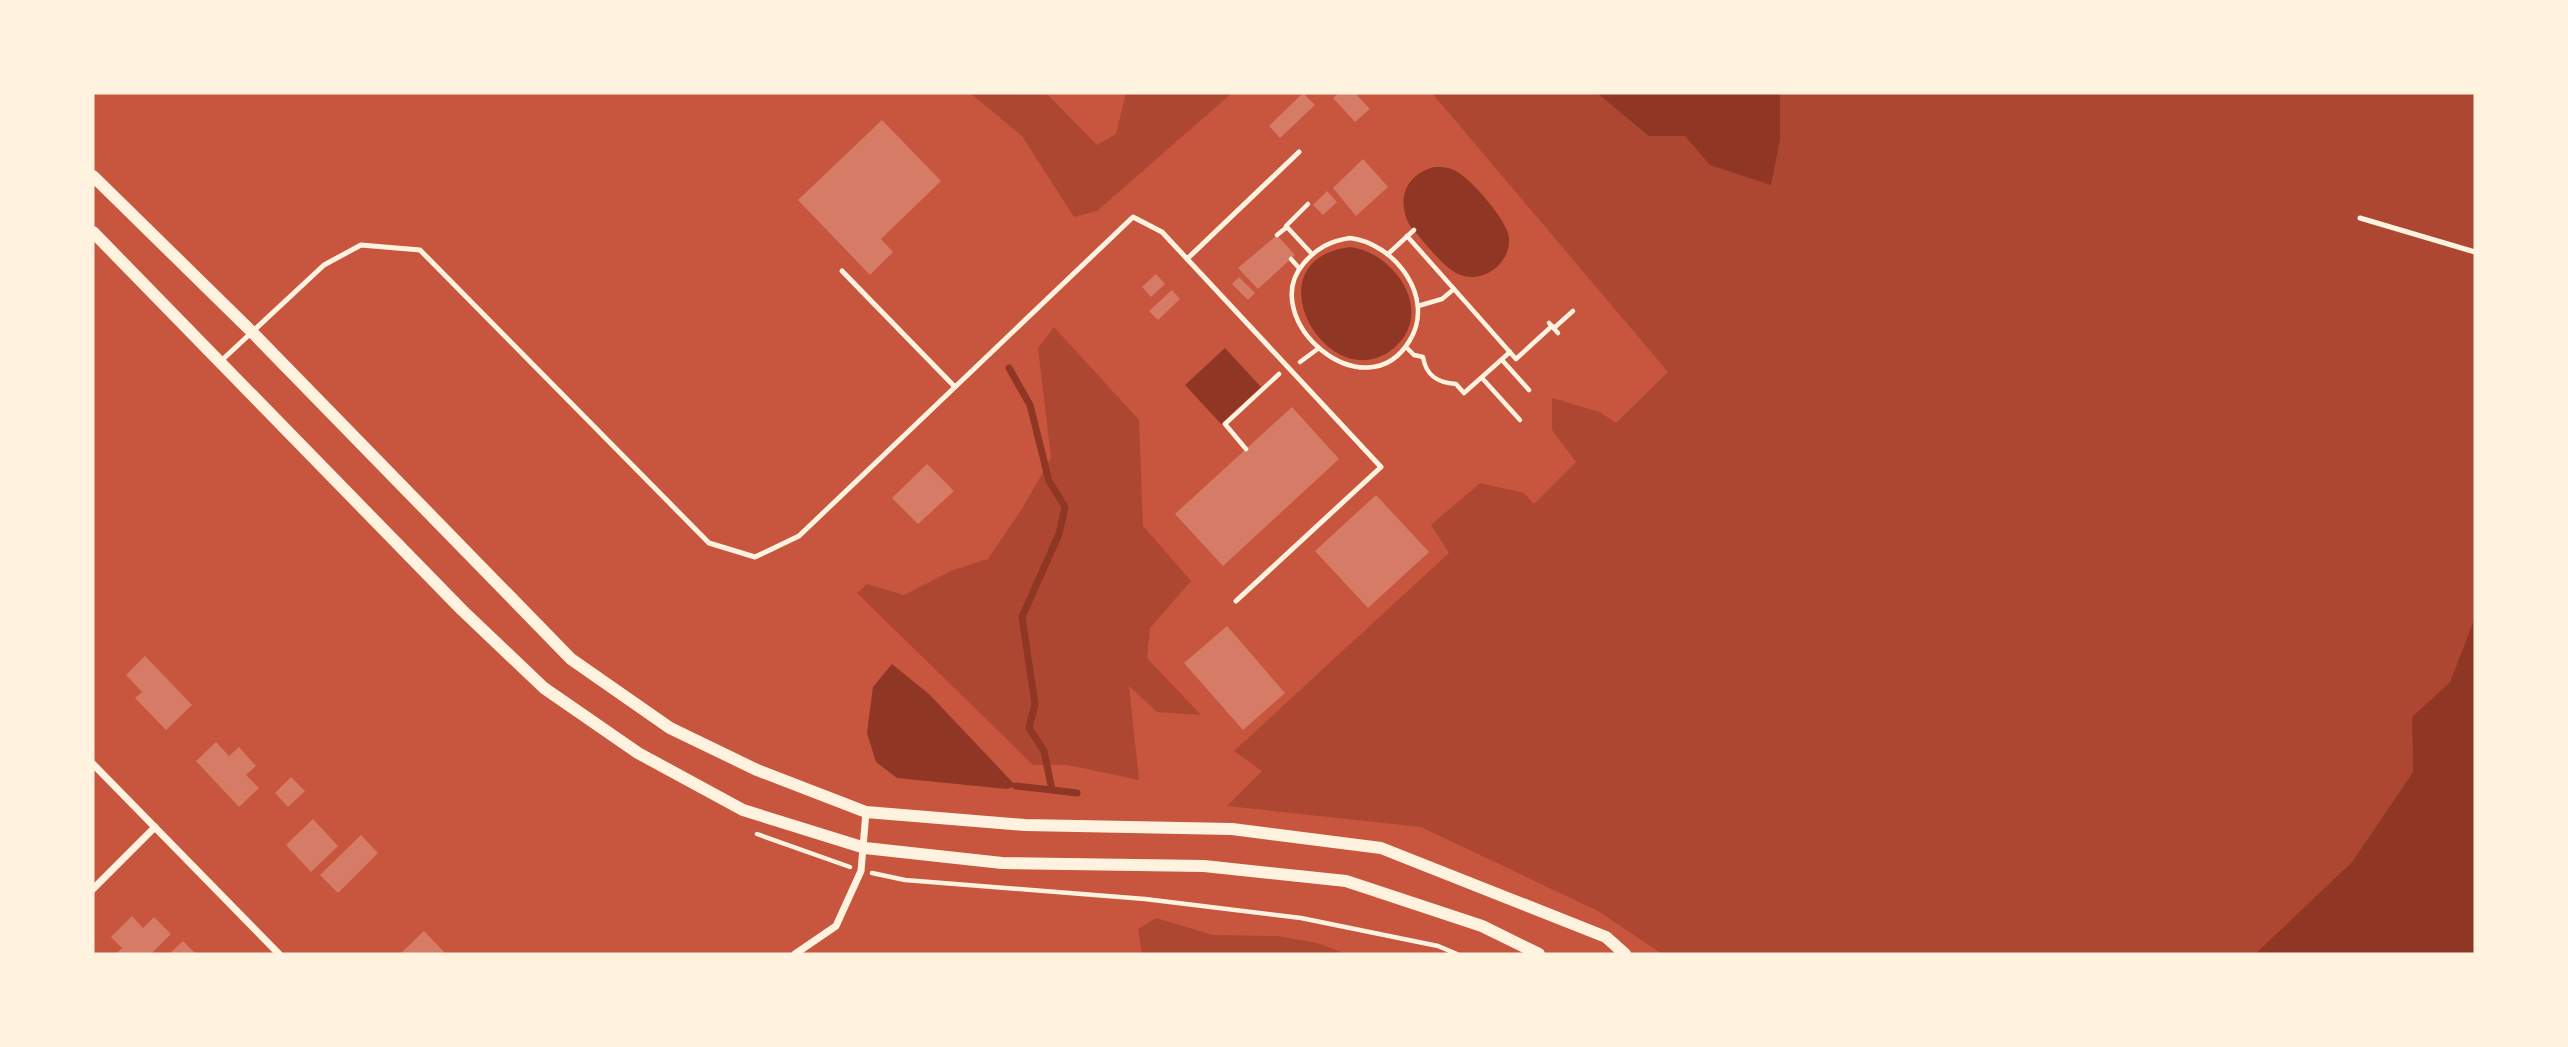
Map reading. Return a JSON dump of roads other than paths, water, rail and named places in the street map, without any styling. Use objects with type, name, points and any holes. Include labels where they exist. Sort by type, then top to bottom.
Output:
[{"type":"street","points":[[93,176],[253,332],[571,659],[670,729],[757,770],[866,811],[1025,825],[1231,829],[1381,848],[1606,937],[1625,954]]},
{"type":"street","points":[[93,232],[462,610],[544,688],[638,753],[743,810],[865,848],[1002,863],[1204,866],[1346,880],[1482,926],[1539,954]]},
{"type":"street","points":[[93,764],[279,954]]},
{"type":"street","points":[[795,954],[836,926],[861,871],[866,811]]},
{"type":"street","points":[[93,889],[155,827]]},
{"type":"lane","points":[[1187,258],[1299,152]]},
{"type":"lane","points":[[221,362],[324,265],[361,245],[420,250],[709,543],[755,557],[799,536],[1133,217],[1162,232],[1381,467],[1236,601]]},
{"type":"lane","points":[[2360,218],[2475,252]]},
{"type":"lane","points":[[842,271],[955,387]]},
{"type":"waterway","points":[[1009,368],[1030,405],[1049,481],[1065,507],[1059,534],[1022,617],[1035,704],[1029,728],[1044,751],[1052,790],[1077,793]]},
{"type":"waterway","points":[[1016,786],[1052,790]]}]
